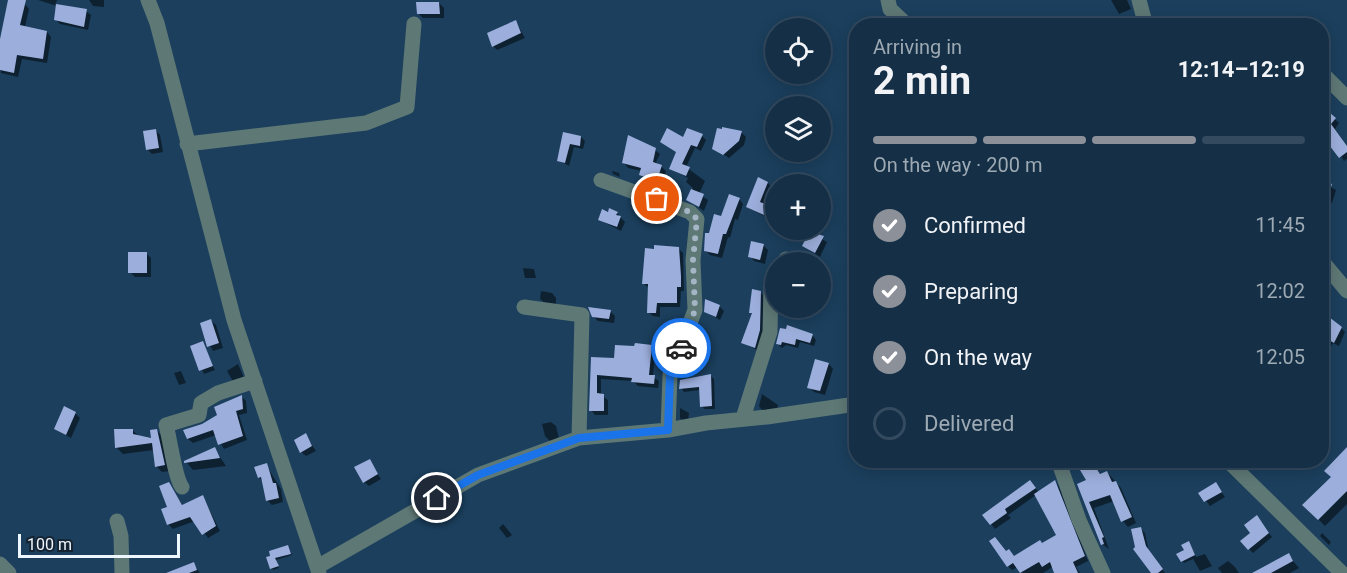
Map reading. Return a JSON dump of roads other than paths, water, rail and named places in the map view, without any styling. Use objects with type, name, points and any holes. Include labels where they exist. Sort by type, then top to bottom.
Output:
[{"type":"street","points":[[148,0],[157,23],[234,320],[318,570],[478,475],[579,438],[668,430],[849,405]]},
{"type":"street","points":[[888,0],[890,9],[900,18]]},
{"type":"street","points":[[1138,0],[1144,18]]},
{"type":"street","points":[[187,144],[366,123],[407,107],[414,24]]},
{"type":"street","points":[[1329,80],[1347,98]]},
{"type":"street","points":[[601,180],[690,212],[697,219],[693,260],[695,310],[670,375],[668,430]]},
{"type":"street","points":[[1329,269],[1347,291]]},
{"type":"street","points":[[524,307],[582,315],[579,438]]},
{"type":"street","points":[[743,418],[770,332],[770,318]]},
{"type":"street","points":[[182,487],[177,481],[166,424],[199,415],[201,403],[208,398],[255,381]]},
{"type":"street","points":[[1061,468],[1079,520],[1103,573]]},
{"type":"street","points":[[1235,468],[1342,573]]},
{"type":"street","points":[[117,520],[121,536],[122,573]]},
{"type":"street","points":[[0,564],[9,573]]}]
